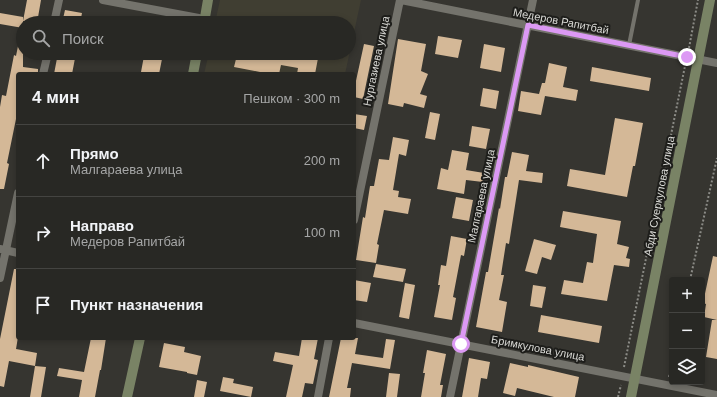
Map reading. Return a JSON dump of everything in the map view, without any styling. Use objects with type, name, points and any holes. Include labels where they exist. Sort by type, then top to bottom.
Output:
[{"type":"street","points":[[56,16],[59,0]]},
{"type":"street","points":[[103,0],[180,16]]},
{"type":"street","points":[[205,16],[208,0]]},
{"type":"street","name":"Медеров Рапитбай","points":[[401,0],[717,63]]},
{"type":"street","name":"Нургазиева улица","points":[[356,211],[401,0]]},
{"type":"street","name":"Малгараева улица","points":[[450,397],[533,0]]},
{"type":"street","name":"Абди Суеркулова улица","points":[[631,397],[710,0]]},
{"type":"street","points":[[44,72],[47,60]]},
{"type":"street","points":[[193,72],[196,60]]},
{"type":"street","points":[[0,278],[3,250],[16,201]]},
{"type":"street","points":[[3,250],[16,253]]},
{"type":"street","name":"Бримкулова улица","points":[[356,323],[717,395]]},
{"type":"street","points":[[128,397],[140,340]]},
{"type":"street","points":[[318,397],[329,340]]},
{"type":"lane","points":[[628,46],[638,0]]},
{"type":"path","points":[[618,397],[698,0]]},
{"type":"path","points":[[691,277],[717,158]]},
{"type":"shaded area","points":[[220,0],[361,0],[356,23],[356,16],[217,16]]},
{"type":"shaded area","points":[[207,60],[348,60],[345,72],[204,72]]},
{"type":"building","points":[[27,0],[41,0],[38,16],[24,16]]},
{"type":"building","points":[[65,10],[82,13],[81,16],[64,16]]},
{"type":"building","points":[[0,13],[17,16],[16,16],[16,27],[0,24]]},
{"type":"building","points":[[438,36],[462,40],[458,58],[435,54]]},
{"type":"building","points":[[398,39],[426,44],[421,71],[428,74],[420,94],[427,96],[424,108],[404,103],[403,107],[388,104]]},
{"type":"building","points":[[364,44],[374,46],[363,99],[356,97],[356,81]]},
{"type":"building","points":[[484,44],[505,48],[501,72],[480,68]]},
{"type":"building","points":[[14,55],[16,56],[16,60],[23,60],[23,67],[38,69],[38,72],[16,72],[16,119],[7,163],[9,164],[4,189],[0,189],[0,107],[2,95],[6,96]]},
{"type":"building","points":[[57,60],[75,60],[72,72],[54,72]]},
{"type":"building","points":[[143,60],[162,60],[159,72],[141,72]]},
{"type":"building","points":[[236,60],[318,60],[315,72],[297,72],[298,68],[281,65],[279,72],[260,72],[234,67]]},
{"type":"building","points":[[549,63],[567,67],[563,87],[578,90],[576,101],[545,96],[541,115],[518,111],[521,91],[539,94],[542,83],[545,83]]},
{"type":"building","points":[[592,67],[651,78],[649,91],[590,81]]},
{"type":"building","points":[[483,88],[499,91],[496,109],[480,106]]},
{"type":"building","points":[[430,112],[440,114],[435,140],[425,138]]},
{"type":"building","points":[[356,114],[367,116],[364,130],[356,128]]},
{"type":"building","points":[[615,118],[643,123],[635,166],[633,166],[627,197],[567,186],[570,169],[605,175]]},
{"type":"building","points":[[472,126],[490,129],[486,149],[469,146]]},
{"type":"building","points":[[393,137],[409,140],[406,156],[399,154],[393,190],[399,191],[398,197],[411,199],[408,214],[384,210],[377,244],[379,245],[376,263],[356,260],[370,186],[374,186],[379,159],[389,160]]},
{"type":"building","points":[[452,150],[469,153],[466,170],[484,173],[483,182],[466,180],[464,194],[437,189],[441,168],[448,170]]},
{"type":"building","points":[[512,152],[529,155],[526,171],[543,173],[542,183],[519,180],[509,244],[506,243],[501,275],[504,275],[499,300],[507,302],[502,332],[476,327],[486,272],[488,272],[505,177],[507,177]]},
{"type":"building","points":[[456,197],[473,200],[469,221],[452,218]]},
{"type":"building","points":[[563,211],[621,221],[617,244],[629,247],[626,258],[630,259],[629,267],[614,265],[607,301],[561,294],[564,280],[583,283],[587,262],[593,263],[597,234],[560,227]]},
{"type":"building","points":[[451,236],[467,239],[464,256],[461,255],[453,297],[456,298],[452,320],[434,317],[440,285],[438,285],[441,265],[446,266]]},
{"type":"building","points":[[534,239],[556,245],[551,260],[542,257],[537,274],[525,271]]},
{"type":"building","points":[[713,256],[717,257],[717,320],[705,317],[705,294]]},
{"type":"building","points":[[376,264],[406,269],[403,282],[373,277]]},
{"type":"building","points":[[14,269],[16,269],[16,340],[18,340],[16,349],[37,353],[35,366],[9,361],[4,387],[0,386],[0,339]]},
{"type":"building","points":[[356,280],[371,283],[367,302],[356,300]]},
{"type":"building","points":[[405,283],[415,285],[409,319],[399,317]]},
{"type":"building","points":[[533,285],[546,287],[542,308],[530,306]]},
{"type":"building","points":[[541,315],[602,326],[599,343],[538,332]]},
{"type":"building","points":[[712,320],[717,320],[717,359],[706,357]]},
{"type":"building","points":[[356,338],[358,338],[355,354],[383,358],[386,339],[395,340],[390,369],[352,363],[347,388],[351,388],[350,397],[329,397],[341,340],[356,340]]},
{"type":"building","points":[[91,340],[106,340],[95,397],[79,397],[82,380],[57,376],[59,368],[84,372]]},
{"type":"building","points":[[302,340],[318,340],[314,359],[318,360],[313,384],[305,383],[302,397],[286,397],[293,365],[273,361],[275,352],[299,356]]},
{"type":"building","points":[[164,343],[185,347],[184,352],[201,356],[197,375],[159,367]]},
{"type":"building","points":[[427,350],[446,354],[440,385],[443,385],[441,397],[421,397]]},
{"type":"building","points":[[469,358],[490,362],[487,379],[481,378],[478,397],[462,397]]},
{"type":"building","points":[[510,363],[528,367],[528,365],[579,377],[575,397],[554,397],[517,388],[515,396],[503,393]]},
{"type":"building","points":[[35,366],[46,367],[41,397],[30,397]]},
{"type":"building","points":[[389,373],[400,374],[397,397],[386,397]]},
{"type":"building","points":[[223,377],[234,379],[233,383],[253,387],[251,397],[220,391]]},
{"type":"building","points":[[197,380],[207,382],[204,397],[194,397]]},
{"type":"route","points":[[461,344],[528,25],[687,57]]}]
